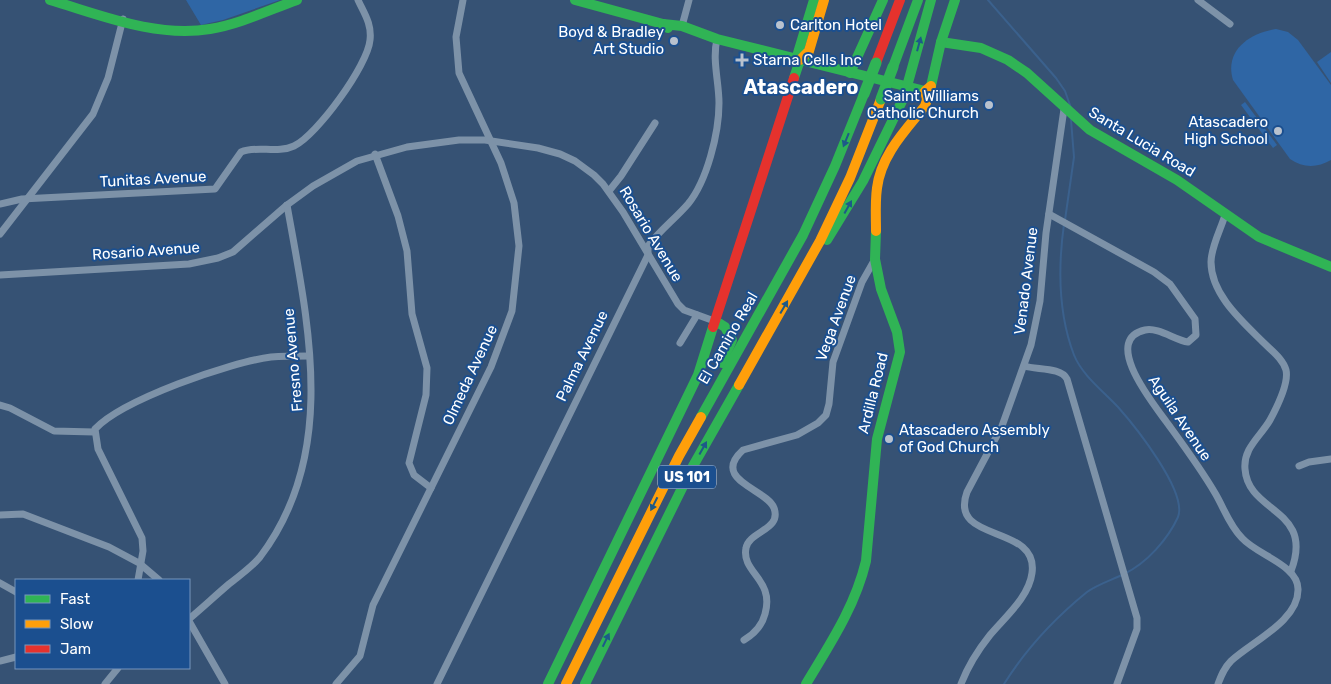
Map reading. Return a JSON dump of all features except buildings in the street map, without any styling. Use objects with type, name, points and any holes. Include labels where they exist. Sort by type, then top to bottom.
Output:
[{"type":"main road","points":[[50,0],[163,29],[199,31],[229,24],[296,0]]},
{"type":"main road","points":[[575,0],[607,4],[682,32],[925,91]]},
{"type":"main road","name":"El Camino Real","points":[[800,60],[798,53],[814,0]]},
{"type":"main road","name":"El Camino Real","points":[[548,684],[693,387],[717,322],[800,60],[809,51],[824,0]]},
{"type":"main road","points":[[850,73],[882,0]]},
{"type":"main road","name":"El Camino Real","points":[[566,684],[651,511],[710,399],[803,235],[835,166],[900,0]]},
{"type":"main road","name":"US 101","points":[[585,684],[693,466],[801,277],[850,178],[918,0]]},
{"type":"main road","points":[[801,277],[840,223],[875,158],[908,88],[931,0]]},
{"type":"main road","name":"Ardilla Road","points":[[806,684],[851,606],[862,580],[866,561],[877,439],[899,361],[897,332],[881,289],[875,259],[876,198],[880,174],[890,151],[925,106],[927,100],[925,91],[933,84],[941,42],[955,0]]},
{"type":"main road","points":[[663,24],[682,26],[712,38]]},
{"type":"main road","name":"Santa Lucia Road","points":[[941,42],[972,46],[1000,56],[1027,73],[1064,109],[1090,130],[1182,183],[1260,238],[1331,267]]},
{"type":"main road","points":[[710,399],[713,381],[732,344],[729,331],[717,322]]},
{"type":"street","name":"Tunitas Avenue","points":[[28,200],[215,189],[241,152],[278,150],[295,146],[319,124],[365,60],[370,42],[370,29],[358,0]]},
{"type":"street","name":"Olmeda Avenue","points":[[336,684],[360,656],[374,605],[491,367],[512,311],[518,266],[517,225],[508,181],[491,141],[464,88],[457,64],[456,37],[464,0]]},
{"type":"street","points":[[682,26],[689,0]]},
{"type":"street","points":[[1198,0],[1230,24]]},
{"type":"street","points":[[0,234],[93,114],[104,90],[123,19]]},
{"type":"street","name":"Palma Avenue","points":[[436,684],[648,255],[648,246],[687,204],[703,178],[716,134],[719,113],[715,51],[712,38]]},
{"type":"street","name":"Venado Avenue","points":[[960,684],[980,648],[1017,604],[1032,574],[1032,561],[1024,548],[1005,536],[984,530],[973,523],[964,507],[966,492],[1002,426],[1032,345],[1040,301],[1049,214],[1064,109]]},
{"type":"street","points":[[609,191],[621,176],[655,123]]},
{"type":"street","name":"Rosario Avenue","points":[[0,275],[189,264],[218,258],[241,246],[287,205],[327,178],[357,161],[374,154],[442,142],[491,141],[560,154],[587,170],[609,191],[678,304],[684,310],[717,322]]},
{"type":"street","points":[[374,154],[398,216],[407,251],[412,314],[427,368],[426,395],[409,463],[414,475],[431,488]]},
{"type":"street","points":[[0,204],[28,200]]},
{"type":"street","name":"Fresno Avenue","points":[[190,619],[248,570],[260,557],[300,483],[310,432],[312,396],[309,356],[287,205]]},
{"type":"street","name":"Aguila Avenue","points":[[1049,214],[1154,272],[1174,288],[1182,298],[1194,319],[1196,336],[1188,342],[1151,330],[1137,333],[1130,342],[1128,349],[1136,378],[1215,493],[1234,530],[1256,550],[1291,571]]},
{"type":"street","points":[[1218,684],[1231,661],[1262,638],[1291,610],[1297,599],[1298,588],[1295,575],[1291,571],[1296,552],[1291,526],[1257,495],[1247,479],[1244,464],[1253,442],[1270,420],[1285,383],[1286,370],[1279,359],[1233,311],[1220,290],[1211,260],[1225,215]]},
{"type":"street","name":"Vega Avenue","points":[[744,640],[760,626],[768,600],[765,586],[746,558],[746,546],[772,525],[775,510],[768,500],[740,481],[734,468],[735,461],[743,450],[797,435],[818,423],[826,415],[829,404],[833,362],[862,282],[875,259]]},
{"type":"street","points":[[680,343],[697,315]]},
{"type":"street","points":[[138,579],[143,545],[140,532],[98,449],[94,432],[102,421],[149,396],[236,364],[270,357],[309,356]]},
{"type":"street","points":[[1024,366],[1038,370],[1059,371],[1064,374],[1067,380],[1138,618],[1137,629],[1117,684]]},
{"type":"street","points":[[0,405],[54,430],[94,432]]},
{"type":"street","points":[[1299,466],[1309,462],[1331,459]]},
{"type":"street","points":[[0,515],[17,513],[27,516],[108,548],[140,562],[158,579]]},
{"type":"street","points":[[0,583],[15,591]]},
{"type":"street","points":[[190,622],[225,684]]},
{"type":"street","points":[[0,661],[15,656]]},
{"type":"street","points":[[105,684],[117,669]]},
{"type":"shaded area","points":[[186,0],[280,0],[223,20],[201,25]]},
{"type":"shaded area","points":[[1276,29],[1288,32],[1298,40],[1331,85],[1331,160],[1315,166],[1300,164],[1290,159],[1233,80],[1232,60],[1241,45],[1257,34]]},
{"type":"shaded area","points":[[1331,52],[1331,83],[1317,62]]},
{"type":"shaded area","points":[[1245,102],[1277,145],[1273,148],[1241,105]]},
{"type":"waterway","points":[[988,0],[1056,78],[1065,91],[1071,108]]},
{"type":"waterway","points":[[1065,220],[1074,157],[1071,120]]},
{"type":"waterway","points":[[1004,684],[1031,646],[1064,612],[1091,589],[1141,564],[1163,542],[1178,517],[1179,506],[1175,492],[1158,459],[1126,416],[1087,376],[1074,355],[1062,306],[1060,273],[1064,224]]},
{"type":"traffic: fast","points":[[50,0],[149,28],[190,31],[232,24],[297,0]]},
{"type":"traffic: fast","points":[[575,0],[663,24],[668,28]]},
{"type":"traffic: fast","points":[[794,78],[800,60],[798,53],[814,0]]},
{"type":"traffic: fast","points":[[850,73],[883,0]]},
{"type":"traffic: fast","points":[[893,67],[918,0]]},
{"type":"traffic: fast","points":[[827,240],[863,181],[904,97],[931,0]]},
{"type":"traffic: fast","points":[[931,86],[941,42],[955,0]]},
{"type":"traffic: fast","points":[[663,24],[682,26],[717,39],[925,91]]},
{"type":"traffic: fast","points":[[941,42],[981,48],[1008,60],[1027,73],[1090,130],[1177,180],[1259,237],[1331,267]]},
{"type":"traffic: fast","points":[[864,94],[876,63]]},
{"type":"traffic: fast","points":[[881,99],[893,67]]},
{"type":"traffic: fast","points":[[701,417],[803,235],[835,166],[864,94]]},
{"type":"traffic: fast","points":[[806,684],[849,610],[866,561],[877,439],[900,352],[897,332],[881,289],[875,259],[876,231]]},
{"type":"traffic: fast","points":[[717,322],[725,327],[732,340],[722,363]]},
{"type":"traffic: fast","points":[[548,684],[698,375],[713,327]]},
{"type":"traffic: fast","points":[[585,684],[693,466],[739,385]]},
{"type":"traffic: slow","points":[[800,60],[809,51],[824,0]]},
{"type":"traffic: slow","points":[[876,231],[876,193],[883,165],[902,134],[925,106],[927,99],[925,91],[931,86]]},
{"type":"traffic: slow","points":[[739,385],[820,241],[850,178],[881,99]]},
{"type":"traffic: slow","points":[[566,684],[679,456],[701,417]]},
{"type":"traffic: jam","points":[[876,63],[900,0]]},
{"type":"traffic: jam","points":[[713,327],[794,78]]},
{"type":"place","name":"Carlton Hotel","points":[[780,25]]},
{"type":"place","name":"Boyd & Bradley Art Studio","points":[[674,41]]},
{"type":"place","name":"Starna Cells Inc","points":[[742,60]]},
{"type":"place","name":"Saint Williams Catholic Church","points":[[989,105]]},
{"type":"place","name":"Atascadero High School","points":[[1278,131]]},
{"type":"place","name":"Atascadero Assembly of God Church","points":[[889,439]]},
{"type":"district","name":"Atascadero","points":[[801,87]]}]
